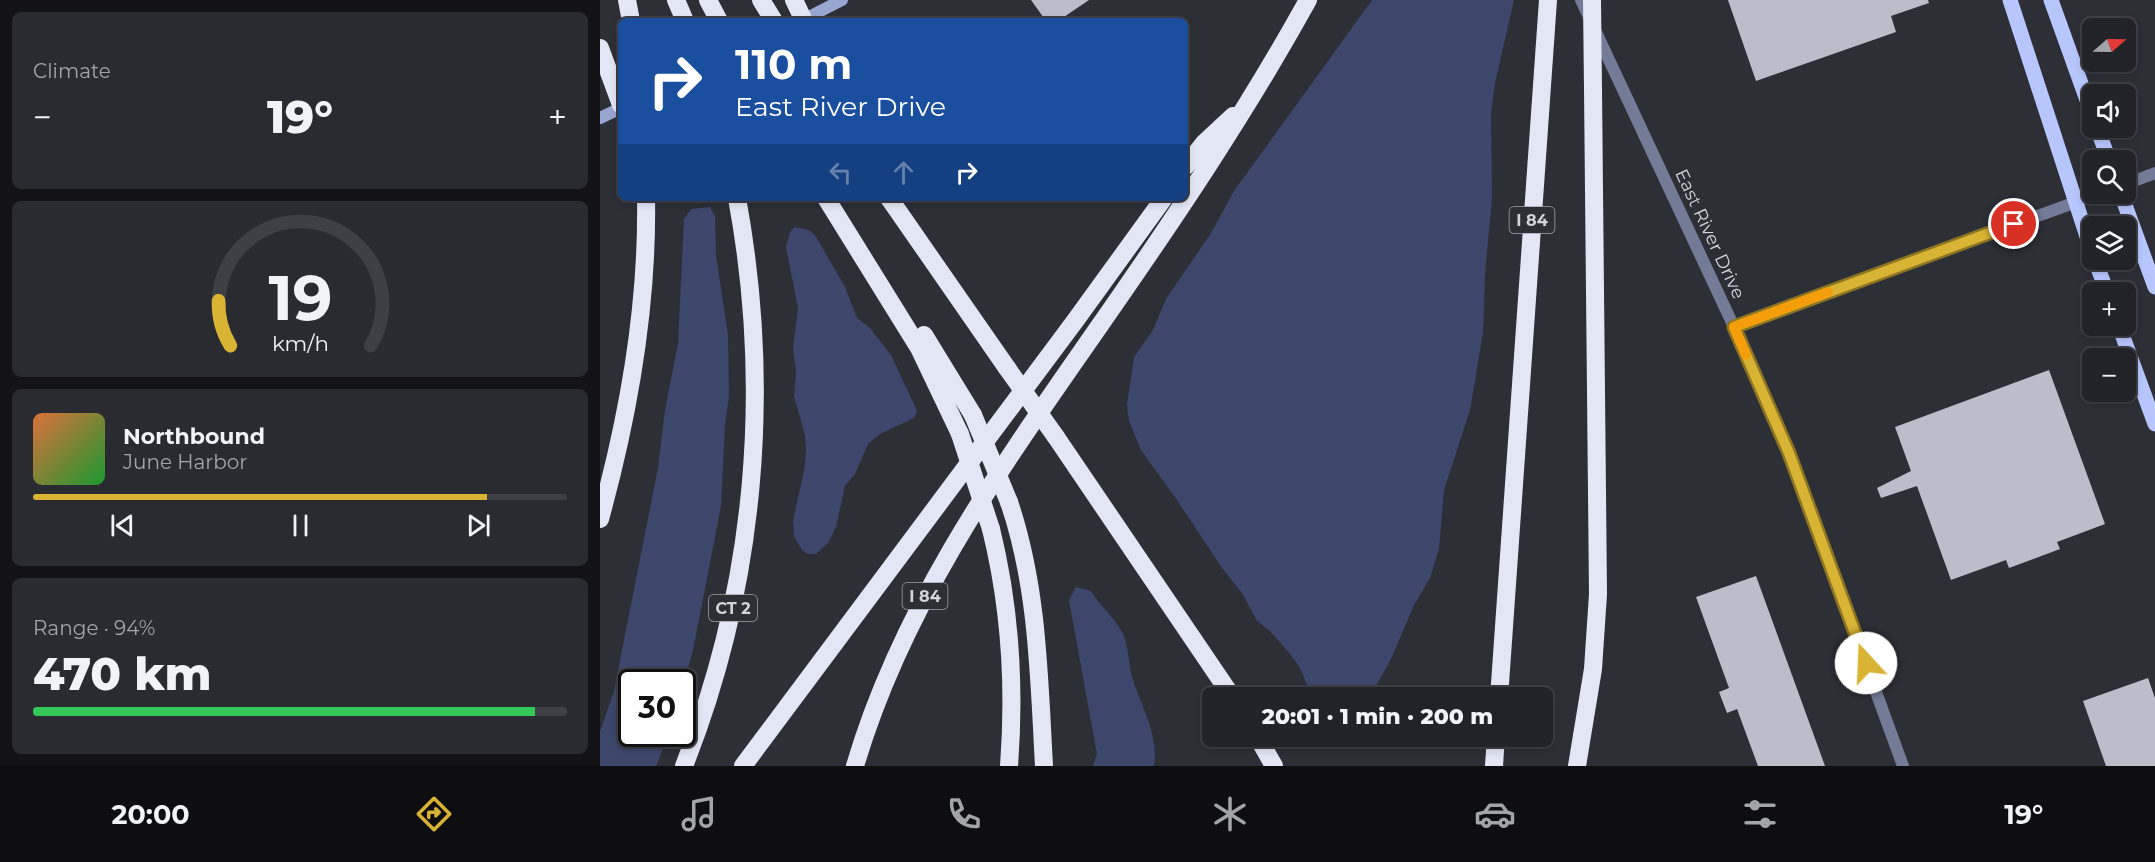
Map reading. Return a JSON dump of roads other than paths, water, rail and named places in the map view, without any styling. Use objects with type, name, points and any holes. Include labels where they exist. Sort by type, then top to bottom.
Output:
[{"type":"highway","points":[[627,0],[630,18]]},
{"type":"highway","points":[[676,0],[684,18]]},
{"type":"highway","points":[[708,0],[717,18]]},
{"type":"highway","points":[[794,0],[801,18]]},
{"type":"highway","name":"I 84","points":[[1188,195],[1246,105],[1308,0]]},
{"type":"highway","points":[[1577,766],[1587,715],[1596,643],[1598,482],[1592,0]]},
{"type":"highway","points":[[763,2],[772,18]]},
{"type":"highway","name":"I 84","points":[[1500,687],[1548,2]]},
{"type":"highway","points":[[600,48],[618,97]]},
{"type":"highway","points":[[1188,163],[1209,137],[1246,105]]},
{"type":"highway","points":[[600,519],[620,442],[636,363],[644,287],[646,201]]},
{"type":"highway","name":"CT 2","points":[[684,766],[702,717],[724,643],[739,575],[749,502],[756,407],[755,350],[750,279],[737,201]]},
{"type":"highway","points":[[828,201],[924,356],[960,434],[991,529],[1008,631],[1011,695],[1009,766]]},
{"type":"highway","points":[[891,201],[1056,437],[1226,687]]},
{"type":"highway","points":[[901,201],[929,257]]},
{"type":"highway","points":[[743,766],[1162,201]]},
{"type":"highway","name":"I 84","points":[[855,766],[893,664],[932,584],[965,525],[1016,446],[1184,201]]},
{"type":"highway","points":[[837,215],[913,319],[973,415],[1009,502],[1023,552],[1035,623],[1044,766]]},
{"type":"highway","points":[[1263,747],[1274,766]]},
{"type":"highway","points":[[1494,766],[1495,747]]},
{"type":"main road","points":[[808,18],[842,0]]},
{"type":"main road","points":[[2010,0],[2082,223]]},
{"type":"main road","points":[[2051,0],[2082,86]]},
{"type":"main road","points":[[600,118],[618,108]]},
{"type":"main road","points":[[2125,204],[2155,287]]},
{"type":"main road","points":[[2123,336],[2155,424]]},
{"type":"street","name":"East River Drive","points":[[1581,0],[1734,327],[2082,200]]},
{"type":"street","points":[[2136,180],[2155,173]]},
{"type":"street","points":[[1734,327],[1789,453],[1903,766]]}]
